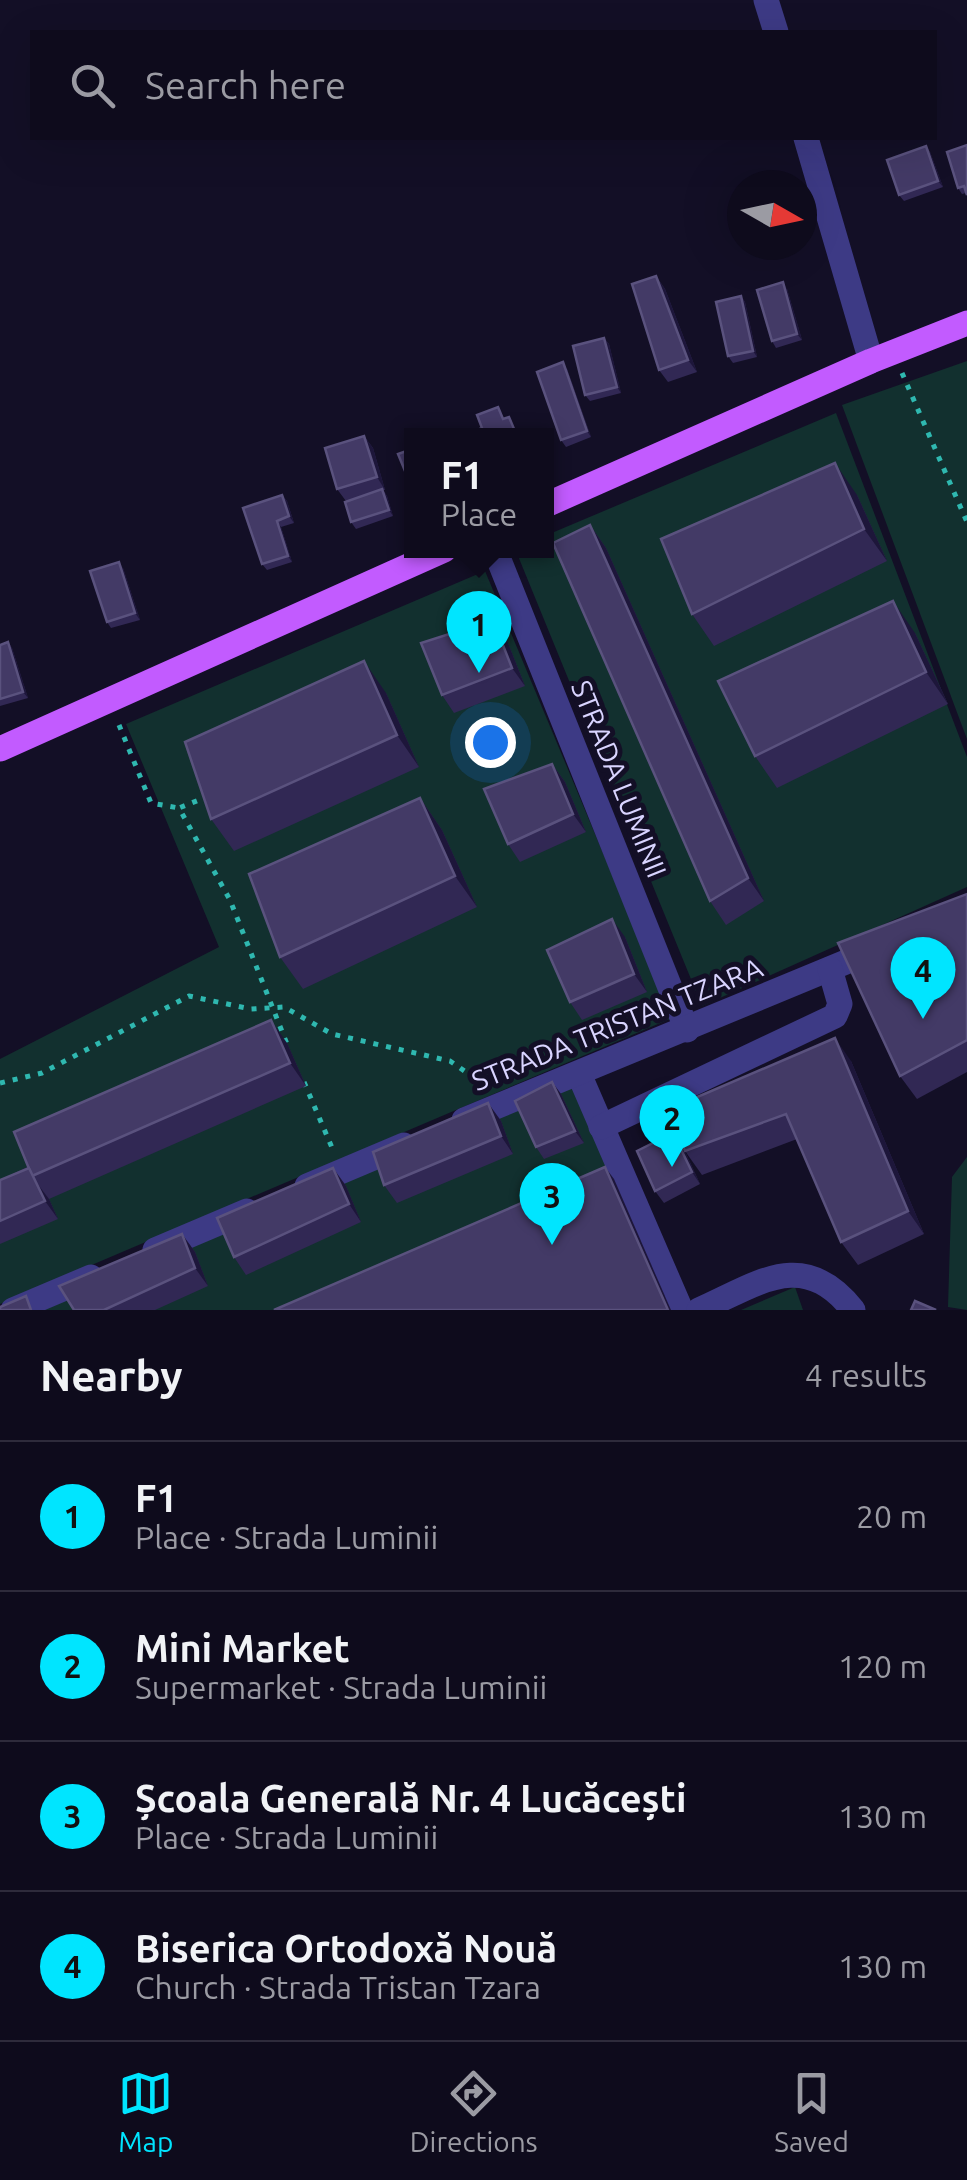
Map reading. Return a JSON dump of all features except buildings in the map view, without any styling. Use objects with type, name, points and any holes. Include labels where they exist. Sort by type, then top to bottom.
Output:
[{"type":"main road","points":[[554,501],[882,357],[967,324]]},
{"type":"main road","points":[[0,749],[426,558]]},
{"type":"street","points":[[766,0],[775,30]]},
{"type":"street","points":[[807,140],[882,357]]},
{"type":"street","name":"STRADA LUMINII","points":[[498,558],[687,1030]]},
{"type":"street","name":"STRADA TRISTAN TZARA","points":[[13,1310],[899,940]]},
{"type":"street","points":[[602,1127],[835,1016],[840,1004],[830,969]]},
{"type":"street","points":[[578,1074],[681,1310]]},
{"type":"street","points":[[700,1310],[789,1273],[808,1274],[834,1289],[853,1310]]},
{"type":"path","points":[[882,357],[967,522]]},
{"type":"path","points":[[119,725],[151,804],[179,808],[209,796]]},
{"type":"path","points":[[179,808],[230,900],[288,1046]]},
{"type":"path","points":[[0,1083],[42,1072],[189,996],[224,1005],[272,1010],[284,1007],[332,1034],[374,1047],[450,1061],[510,1100]]},
{"type":"path","points":[[303,1081],[342,1171]]},
{"type":"green space","points":[[967,361],[967,739],[842,405]]},
{"type":"green space","points":[[836,413],[967,757],[967,887],[702,1006],[519,558],[554,558],[554,532]]},
{"type":"green space","points":[[485,571],[672,1018],[0,1304],[0,1059],[219,947],[126,724]]},
{"type":"green space","points":[[571,1085],[611,1172],[302,1310],[38,1310]]},
{"type":"green space","points":[[967,1157],[967,1310],[948,1307],[952,1177]]},
{"type":"green space","points":[[795,1287],[803,1310],[741,1310]]},
{"type":"place","name":"F1","points":[[479,673]]},
{"type":"place","name":"Biserica Ortodoxă Nouă","points":[[923,1019]]},
{"type":"place","name":"Mini Market","points":[[672,1167]]},
{"type":"place","name":"Școala Generală Nr. 4 Lucăcești","points":[[552,1245]]}]
